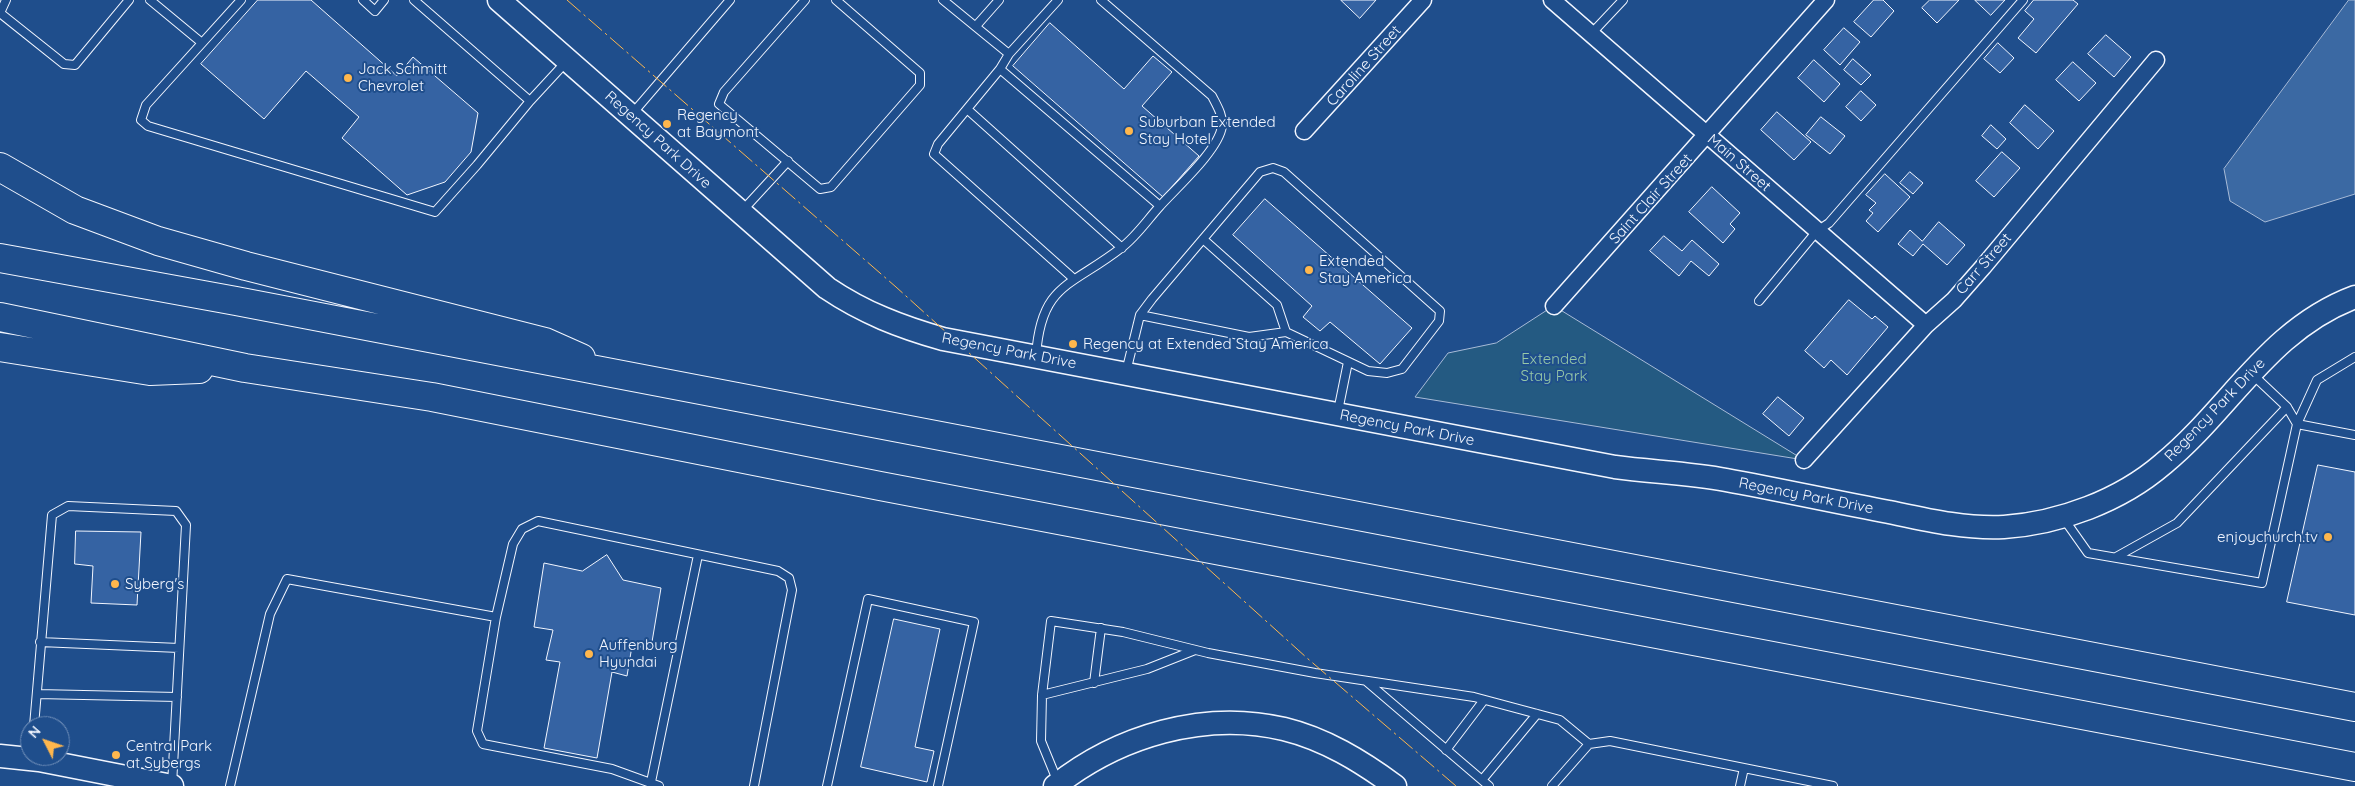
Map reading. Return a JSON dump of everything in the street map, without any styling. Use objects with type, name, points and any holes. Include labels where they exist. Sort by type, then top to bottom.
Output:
[{"type":"highway","points":[[0,167],[75,210],[158,241],[246,266],[545,342],[623,377]]},
{"type":"highway","points":[[0,258],[2355,707]]},
{"type":"highway","points":[[0,317],[245,368],[432,397],[900,489],[2355,767]]},
{"type":"highway","points":[[0,347],[150,371],[245,368]]},
{"type":"street","name":"Regency Park Drive","points":[[499,0],[827,288],[850,304],[879,318],[943,339],[1036,357],[1615,467],[1724,479],[1956,526],[2003,527],[2062,516],[2084,510],[2129,488],[2163,465],[2192,437],[2250,372],[2287,337],[2331,306],[2355,297]]},
{"type":"street","name":"Caroline Street","points":[[1304,132],[1423,0]]},
{"type":"street","name":"Main Street","points":[[1552,0],[1926,325]]},
{"type":"street","name":"Saint Clair Street","points":[[1554,306],[1826,0]]},
{"type":"street","name":"Carr Street","points":[[1804,460],[1926,325],[1954,300],[2156,60]]},
{"type":"street","points":[[1056,785],[1096,757],[1129,742],[1166,731],[1202,724],[1246,723],[1284,729],[1320,741],[1360,760],[1395,786]]},
{"type":"street","points":[[0,756],[20,757]]},
{"type":"street","points":[[70,766],[172,786]]},
{"type":"lane","points":[[6,0],[0,13],[64,64],[75,65],[129,0]]},
{"type":"lane","points":[[150,0],[202,43]]},
{"type":"lane","points":[[241,0],[146,105],[141,120],[148,126],[435,212],[568,60]]},
{"type":"lane","points":[[363,0],[375,11],[384,0]]},
{"type":"lane","points":[[414,0],[530,102]]},
{"type":"lane","points":[[630,115],[730,0]]},
{"type":"lane","points":[[805,0],[724,92],[719,104],[820,189],[831,186],[920,85],[920,73],[836,0]]},
{"type":"lane","points":[[943,0],[1009,54]]},
{"type":"lane","points":[[976,26],[999,0]]},
{"type":"lane","points":[[1058,0],[1009,54],[1000,69],[938,144],[934,154],[1074,279]]},
{"type":"lane","points":[[1036,357],[1037,333],[1045,307],[1064,286],[1122,248],[1212,149],[1222,127],[1220,111],[1212,96],[1101,0]]},
{"type":"lane","points":[[1592,34],[1622,0]]},
{"type":"lane","points":[[1759,301],[1817,231],[1830,223],[2023,0]]},
{"type":"lane","points":[[1000,69],[1160,206]]},
{"type":"lane","points":[[967,109],[1122,248]]},
{"type":"lane","points":[[741,213],[788,161]]},
{"type":"lane","points":[[1126,374],[1140,315],[1260,172],[1273,168],[1284,172],[1440,311],[1439,321],[1402,369],[1386,373],[1368,372],[1286,332],[1249,337],[1140,315]]},
{"type":"lane","points":[[1203,239],[1276,305],[1286,332]]},
{"type":"lane","points":[[2062,516],[2088,553],[2262,583],[2298,424],[2317,380],[2355,357]]},
{"type":"lane","points":[[1338,414],[1348,362]]},
{"type":"lane","points":[[2250,372],[2287,406],[2298,424],[2355,435]]},
{"type":"lane","points":[[2116,558],[2177,523],[2287,406]]},
{"type":"lane","points":[[35,716],[52,515],[68,506],[176,511],[186,524],[172,786]]},
{"type":"lane","points":[[659,786],[612,769],[484,744],[477,731],[496,617],[513,544],[522,528],[538,521],[778,571],[789,578],[792,590],[754,786]]},
{"type":"lane","points":[[651,782],[698,555]]},
{"type":"lane","points":[[230,786],[270,614],[287,579],[496,617]]},
{"type":"lane","points":[[827,786],[868,599],[974,622],[938,786]]},
{"type":"lane","points":[[1056,785],[1041,741],[1042,695],[1051,621],[1123,632],[1195,650],[1484,700],[1560,720],[1589,744]]},
{"type":"lane","points":[[1094,683],[1101,628]]},
{"type":"lane","points":[[40,642],[179,648]]},
{"type":"lane","points":[[1042,695],[1147,669],[1195,650]]},
{"type":"lane","points":[[1366,681],[1489,786]]},
{"type":"lane","points":[[37,694],[177,697]]},
{"type":"lane","points":[[1446,750],[1484,700]]},
{"type":"lane","points":[[1482,780],[1537,714]]},
{"type":"lane","points":[[1552,786],[1589,744],[1610,742],[1833,786]]},
{"type":"lane","points":[[1740,786],[1744,768]]},
{"type":"green space","name":"Extended Stay Park","points":[[1554,306],[1804,460],[1415,397],[1448,353],[1496,343]]},
{"type":"shaded area","points":[[2349,0],[2355,0],[2355,194],[2265,222],[2230,201],[2224,169]]},
{"type":"building","points":[[258,0],[311,0],[397,76],[413,57],[478,113],[471,152],[445,182],[407,195],[342,138],[359,117],[306,71],[264,119],[201,64]]},
{"type":"building","points":[[1341,0],[1376,0],[1360,18]]},
{"type":"building","points":[[1874,0],[1883,0],[1894,11],[1871,37],[1854,22]]},
{"type":"building","points":[[1930,0],[1959,0],[1937,23],[1922,8]]},
{"type":"building","points":[[1975,0],[2005,0],[1991,15]]},
{"type":"building","points":[[2034,0],[2073,0],[2078,4],[2036,53],[2018,38],[2034,19],[2025,11]]},
{"type":"building","name":"Suburban Extended Stay Hotel","points":[[1050,23],[1124,89],[1153,56],[1172,72],[1142,106],[1199,156],[1163,197],[1013,66]]},
{"type":"building","points":[[1844,28],[1860,42],[1840,65],[1824,50]]},
{"type":"building","points":[[2106,35],[2131,57],[2114,77],[2088,54]]},
{"type":"building","points":[[1998,43],[2014,58],[2000,73],[1984,59]]},
{"type":"building","points":[[1853,59],[1871,75],[1861,85],[1844,70]]},
{"type":"building","points":[[1814,60],[1840,84],[1824,102],[1798,78]]},
{"type":"building","points":[[2073,62],[2096,83],[2079,101],[2056,80]]},
{"type":"building","points":[[1861,91],[1876,105],[1861,121],[1846,107]]},
{"type":"building","points":[[2025,105],[2054,131],[2038,149],[2010,123]]},
{"type":"building","points":[[1777,112],[1811,142],[1794,160],[1761,130]]},
{"type":"building","points":[[1821,117],[1845,136],[1830,154],[1806,135]]},
{"type":"building","points":[[1991,125],[2006,139],[1997,149],[1982,136]]},
{"type":"building","points":[[2002,152],[2020,168],[1994,197],[1976,181]]},
{"type":"building","points":[[1910,172],[1923,183],[1913,194],[1900,183]]},
{"type":"building","points":[[1885,174],[1910,197],[1878,232],[1866,221],[1873,213],[1869,210],[1876,203],[1866,195]]},
{"type":"building","points":[[1712,187],[1740,213],[1730,224],[1735,229],[1723,243],[1689,212]]},
{"type":"building","name":"Extended Stay America","points":[[1265,199],[1412,328],[1380,364],[1330,322],[1320,331],[1303,317],[1312,306],[1233,235]]},
{"type":"building","points":[[1939,222],[1965,245],[1947,265],[1923,244],[1913,256],[1898,244],[1910,230],[1922,241]]},
{"type":"building","points":[[1664,236],[1682,251],[1692,240],[1719,264],[1709,276],[1691,261],[1679,276],[1650,251]]},
{"type":"building","points":[[1849,300],[1872,319],[1875,316],[1888,327],[1847,375],[1831,360],[1824,368],[1805,351]]},
{"type":"building","points":[[1778,397],[1804,418],[1789,436],[1763,414]]},
{"type":"building","name":"enjoychurch.tv","points":[[2318,465],[2355,472],[2355,615],[2287,602]]},
{"type":"building","name":"Syberg's","points":[[76,531],[141,532],[137,605],[91,603],[93,566],[75,564]]},
{"type":"building","name":"Auffenburg Hyundai","points":[[607,555],[623,580],[661,588],[651,648],[632,646],[627,676],[612,672],[597,758],[544,748],[560,662],[546,660],[553,630],[534,627],[544,563],[582,571]]},
{"type":"building","points":[[894,619],[940,629],[915,747],[934,751],[927,782],[861,767]]},
{"type":"power","points":[[567,0],[896,287],[1307,658],[1456,786]]},
{"type":"place","name":"Jack Schmitt Chevrolet","points":[[348,78]]},
{"type":"place","name":"Regency at Baymont","points":[[667,124]]},
{"type":"place","name":"Suburban Extended Stay Hotel","points":[[1129,131]]},
{"type":"place","name":"Extended Stay America","points":[[1309,270]]},
{"type":"place","name":"Regency at Extended Stay America","points":[[1073,344]]},
{"type":"place","name":"enjoychurch.tv","points":[[2328,537]]},
{"type":"place","name":"Syberg's","points":[[115,584]]},
{"type":"place","name":"Auffenburg Hyundai","points":[[589,654]]},
{"type":"place","name":"Central Park at Sybergs","points":[[116,755]]}]
